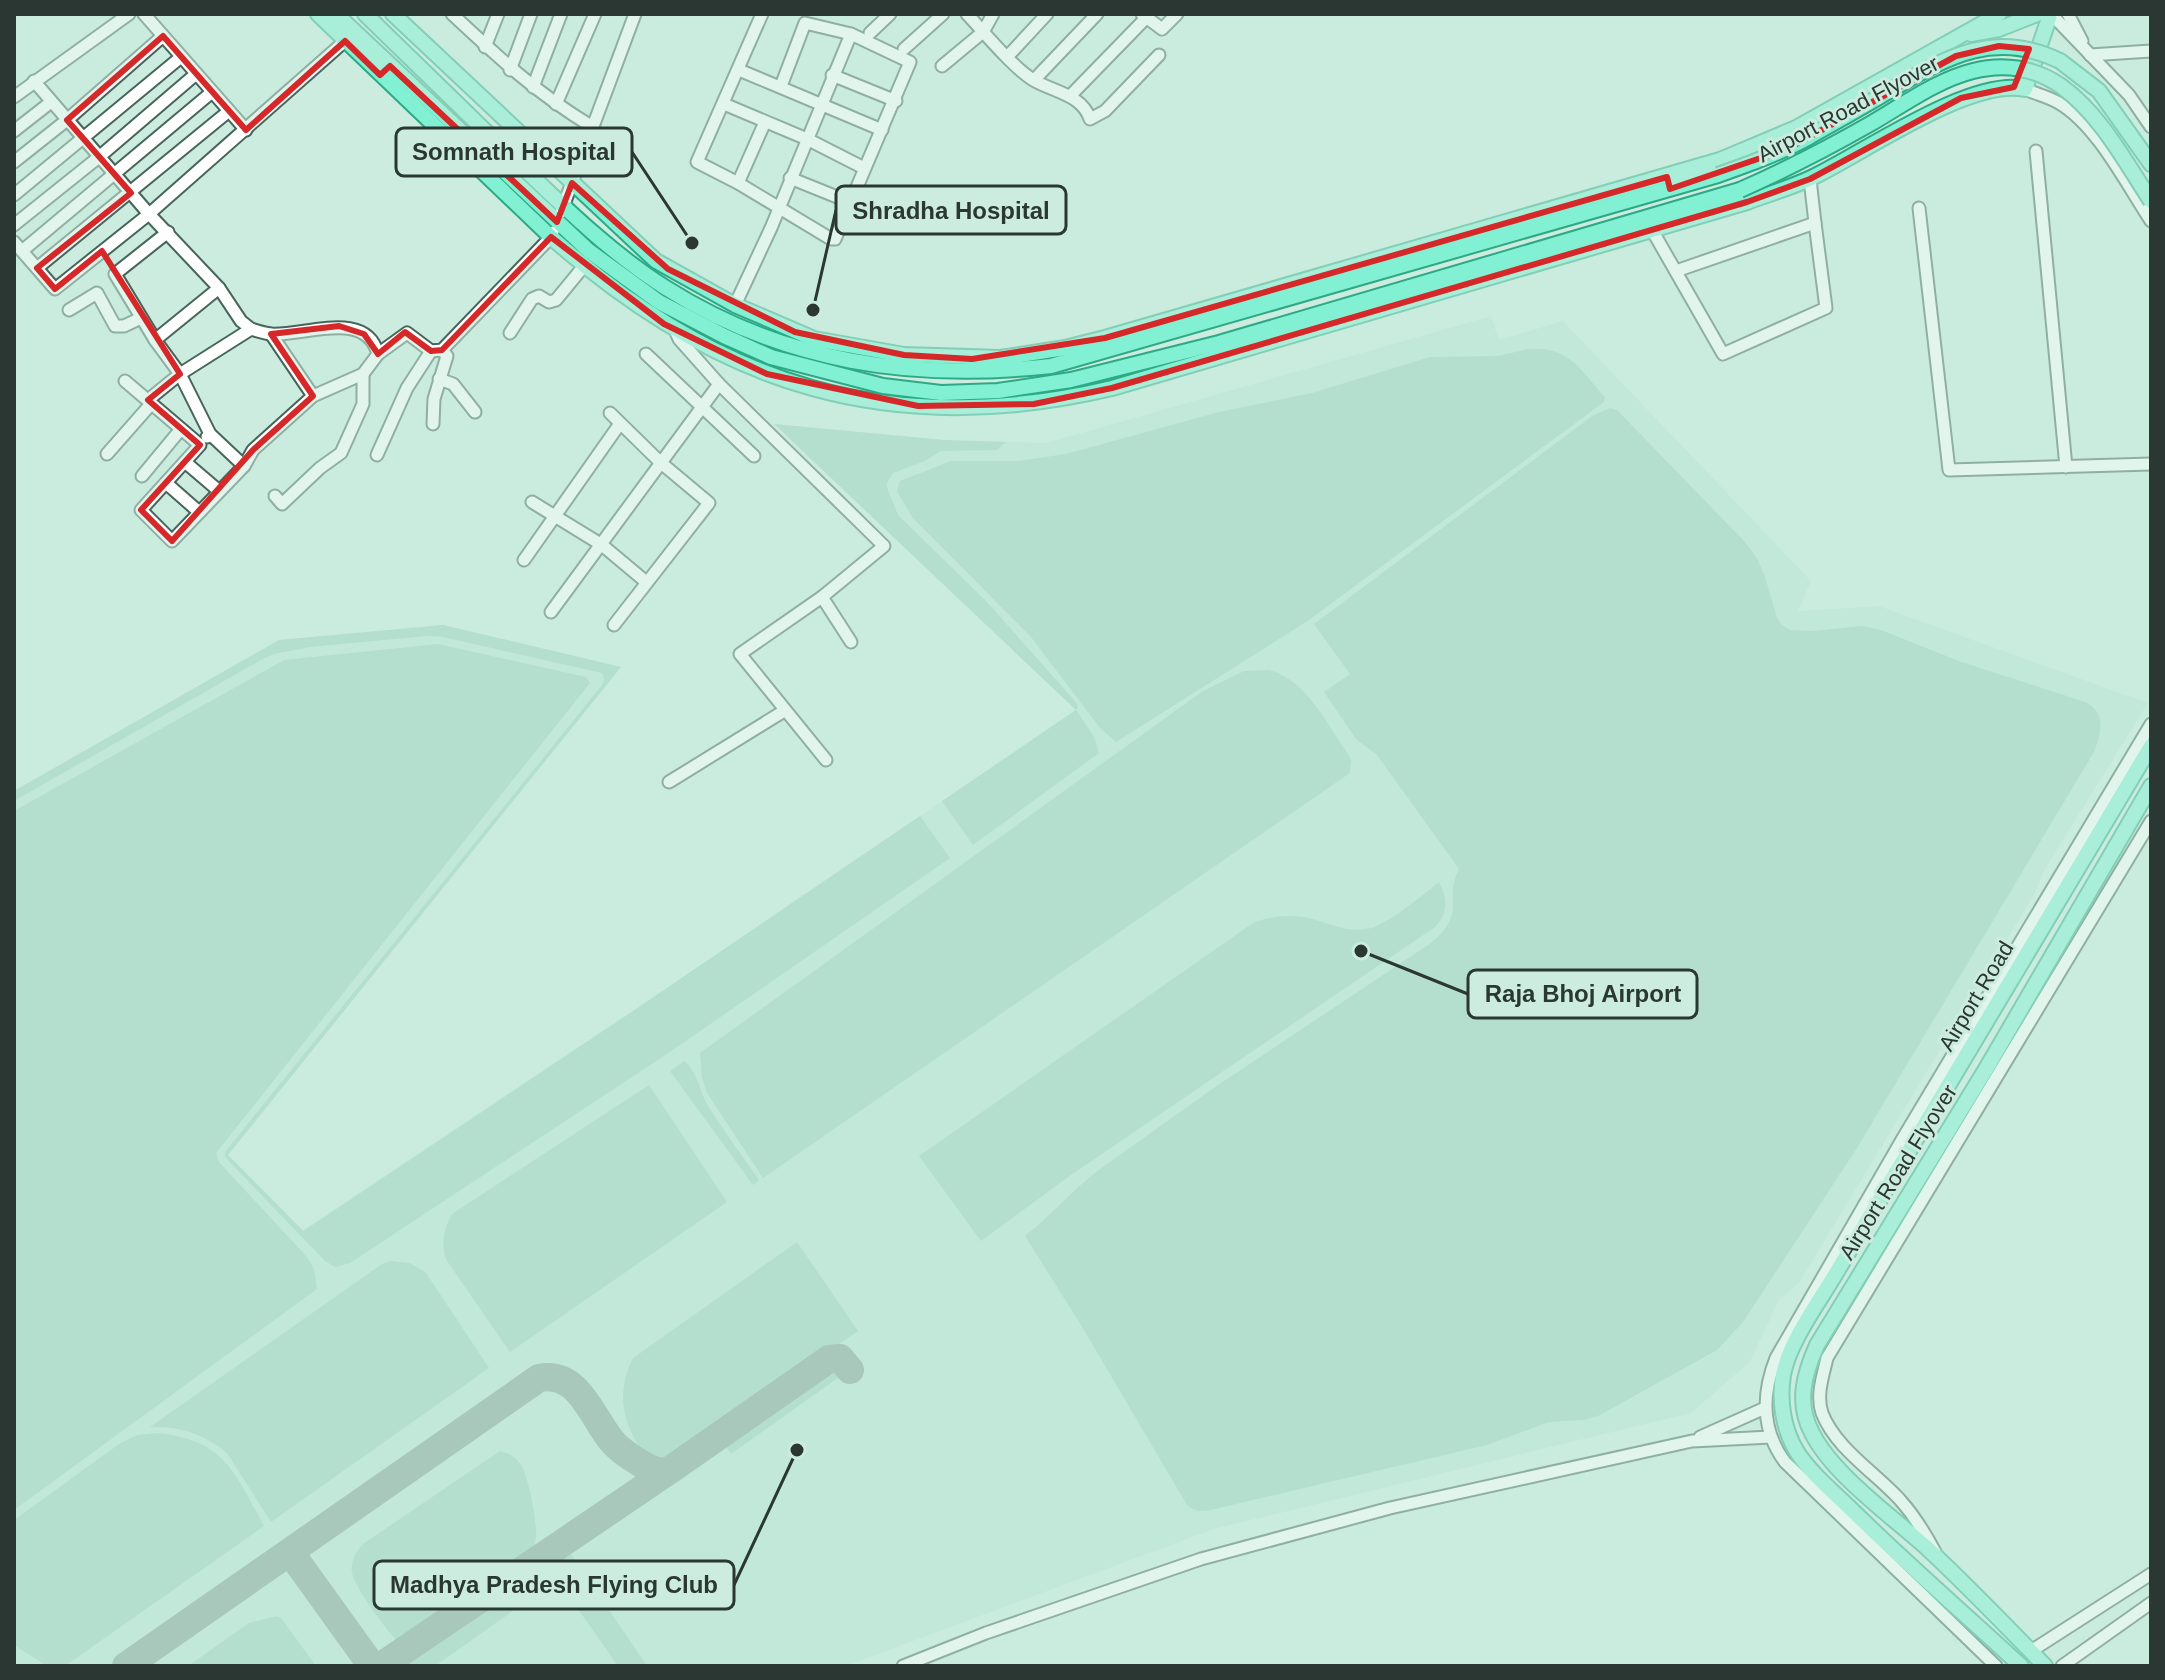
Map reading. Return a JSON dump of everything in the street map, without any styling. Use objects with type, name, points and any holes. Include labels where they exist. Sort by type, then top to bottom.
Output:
[{"type":"main road","points":[[318,14],[345,41],[385,71],[589,251],[659,302],[771,357],[883,386],[941,393],[998,391],[1071,380],[1747,202],[1810,179],[1961,98],[2020,88],[2050,15]]},
{"type":"main road","points":[[336,14],[385,71],[551,237],[621,295],[675,330],[767,374],[838,394],[918,406],[967,409],[1034,404],[1112,388],[1654,225]]},
{"type":"main road","points":[[365,14],[563,205],[603,241],[667,289],[791,346],[855,363],[958,372],[1051,366],[1669,183],[1796,128],[1999,14]]},
{"type":"main road","points":[[393,14],[656,261],[735,305],[795,332],[831,344],[904,355],[1001,358],[1065,348],[1669,183]]},
{"type":"main road","points":[[1959,36],[2050,15]]},
{"type":"main road","name":"Airport Road Flyover","points":[[1669,183],[1718,175],[1787,149],[1942,61],[1976,49],[1999,46],[2043,53],[2074,70],[2099,91],[2151,164]]},
{"type":"main road","name":"Airport Road Flyover","points":[[1654,225],[1810,158],[1949,80],[1975,70],[2008,67],[2020,68],[2049,79],[2079,102],[2096,120],[2151,201]]},
{"type":"main road","name":"Airport Road","points":[[2021,1666],[1816,1475],[1797,1453],[1787,1433],[1781,1399],[1786,1361],[2151,746]]},
{"type":"main road","name":"Airport Road Flyover","points":[[1938,1558],[1825,1454],[1811,1432],[1804,1411],[1806,1368],[2151,786]]},
{"type":"main road","points":[[1938,1558],[2045,1666]]},
{"type":"street","points":[[14,97],[129,14]]},
{"type":"street","points":[[144,14],[246,130]]},
{"type":"street","points":[[452,14],[463,19],[485,47],[510,70],[591,126]]},
{"type":"street","points":[[485,47],[498,14]]},
{"type":"street","points":[[510,70],[531,14]]},
{"type":"street","points":[[533,87],[561,14]]},
{"type":"street","points":[[556,104],[595,14]]},
{"type":"street","points":[[377,455],[407,388],[436,351],[551,237],[635,14]]},
{"type":"street","points":[[762,14],[697,162],[835,239],[910,62],[851,34],[805,23],[781,86]]},
{"type":"street","points":[[870,33],[890,14]]},
{"type":"street","points":[[904,49],[943,14]]},
{"type":"street","points":[[967,14],[1034,80],[1070,96],[1087,111],[1090,119],[1105,111],[1159,55]]},
{"type":"street","points":[[942,66],[983,32],[993,14]]},
{"type":"street","points":[[1008,56],[1047,14]]},
{"type":"street","points":[[1034,80],[1097,14]]},
{"type":"street","points":[[1070,96],[1144,16],[1162,29],[1177,14]]},
{"type":"street","points":[[2050,15],[2129,95],[2151,126]]},
{"type":"street","points":[[735,305],[851,34]]},
{"type":"street","points":[[14,162],[163,36]]},
{"type":"street","points":[[212,92],[114,174],[18,246],[55,289],[149,214],[345,41]]},
{"type":"street","points":[[2090,55],[2151,51]]},
{"type":"street","points":[[14,195],[181,57]]},
{"type":"street","points":[[739,70],[882,130]]},
{"type":"street","points":[[14,225],[196,74]]},
{"type":"street","points":[[832,75],[896,101]]},
{"type":"street","points":[[34,81],[149,214],[219,288],[241,321],[251,329],[271,334],[339,326],[364,334],[375,343],[378,354]]},
{"type":"street","points":[[2020,88],[2059,103],[2082,123],[2102,147],[2151,221]]},
{"type":"street","points":[[14,131],[51,102]]},
{"type":"street","points":[[724,104],[807,139],[864,168]]},
{"type":"street","points":[[37,268],[229,111]]},
{"type":"street","points":[[738,183],[765,122]]},
{"type":"street","points":[[2036,151],[2066,467]]},
{"type":"street","points":[[790,178],[852,203]]},
{"type":"street","points":[[1654,225],[1723,354],[1826,308],[1810,179]]},
{"type":"street","points":[[1919,208],[1949,470],[2151,464]]},
{"type":"street","points":[[1676,271],[1815,223]]},
{"type":"street","points":[[168,232],[115,274],[155,340],[180,374],[210,434],[244,466]]},
{"type":"street","points":[[510,333],[532,299],[539,296],[549,302],[556,300],[584,266]]},
{"type":"street","points":[[155,340],[219,288]]},
{"type":"street","points":[[69,310],[97,293],[115,326],[124,326],[141,318]]},
{"type":"street","points":[[107,454],[150,402],[180,374],[251,329]]},
{"type":"street","points":[[675,330],[679,339],[719,384],[884,546],[822,597],[740,654],[826,760]]},
{"type":"street","points":[[210,434],[141,510],[172,541],[244,466],[253,450],[313,396],[363,374],[378,354],[407,333],[447,356],[434,399],[433,424]]},
{"type":"street","points":[[271,334],[313,396]]},
{"type":"street","points":[[646,354],[754,456]]},
{"type":"street","points":[[275,496],[282,504],[341,453],[363,404],[363,374]]},
{"type":"street","points":[[439,379],[457,388],[475,412]]},
{"type":"street","points":[[125,381],[200,445]]},
{"type":"street","points":[[551,612],[719,384]]},
{"type":"street","points":[[610,413],[619,425],[709,503],[645,581],[614,625]]},
{"type":"street","points":[[524,560],[619,425]]},
{"type":"street","points":[[142,476],[181,429]]},
{"type":"street","points":[[185,462],[219,491]]},
{"type":"street","points":[[166,483],[199,512]]},
{"type":"street","points":[[532,502],[602,545],[645,581]]},
{"type":"street","points":[[822,597],[851,642]]},
{"type":"street","points":[[669,782],[784,711]]},
{"type":"street","points":[[1996,1666],[1781,1456],[1771,1437],[1765,1408],[1769,1375],[1903,1138],[2151,724]]},
{"type":"street","points":[[1938,1558],[1923,1528],[1900,1500],[1842,1442],[1823,1414],[1819,1396],[1827,1358],[2151,821]]},
{"type":"street","points":[[1692,1441],[1765,1408]]},
{"type":"street","points":[[903,1666],[986,1633],[1201,1559],[1390,1508],[1692,1441],[1771,1437]]},
{"type":"street","points":[[2031,1651],[2151,1574]]},
{"type":"street","points":[[2062,1666],[2151,1603]]},
{"type":"highlighted area","points":[[163,36],[246,130],[345,41],[380,75],[390,66],[557,222],[572,183],[668,269],[795,332],[904,355],[972,359],[1105,338],[1667,177],[1670,189],[1787,149],[1956,56],[1999,46],[2029,49],[2014,87],[1961,98],[1810,179],[1747,202],[1112,388],[1034,404],[918,406],[767,374],[664,324],[551,237],[442,350],[431,351],[405,332],[378,354],[364,334],[339,326],[271,334],[313,396],[253,450],[172,541],[141,510],[200,445],[148,400],[180,374],[102,251],[55,289],[37,268],[131,193],[67,120]]},
{"type":"shaded area","points":[[1491,316],[1499,340],[1563,321],[1811,581],[1798,611],[1879,606],[2148,703],[2045,869],[2035,893],[1799,1283],[1779,1300],[1750,1362],[1691,1413],[1214,1529],[846,1666],[14,1666],[14,791],[279,640],[443,625],[621,667],[228,1155],[304,1231],[1076,710],[774,424],[944,440],[1046,443]]},
{"type":"shaded area","points":[[1528,349],[1554,351],[1573,362],[1605,397],[1604,402],[1309,620],[1116,742],[1100,728],[1031,637],[912,517],[897,491],[900,481],[951,461],[1018,461],[1066,454],[1219,412],[1312,393],[1430,357],[1498,356]]},
{"type":"shaded area","points":[[1610,408],[1617,410],[1745,542],[1757,558],[1782,625],[1790,630],[1862,626],[1881,630],[1959,661],[2085,702],[2097,712],[2099,718],[2100,731],[2094,752],[1857,1148],[1743,1322],[1717,1350],[1598,1416],[1549,1422],[1487,1445],[1210,1510],[1195,1510],[1187,1505],[1025,1236],[1100,1169],[1218,1085],[1431,943],[1442,932],[1452,914],[1454,880],[1459,869],[1377,755],[1356,739],[1324,692],[1350,674],[1314,624],[1592,416]]},
{"type":"shaded area","points":[[774,424],[944,440],[1006,442],[997,450],[941,451],[925,461],[893,473],[886,485],[898,515],[987,602],[1075,701],[1078,706],[1076,710]]},
{"type":"shaded area","points":[[443,625],[621,667],[228,1155],[303,1231],[920,816],[950,858],[667,1054],[350,1263],[335,1267],[325,1261],[225,1157],[225,1152],[602,685],[602,673],[427,636],[310,647],[274,654],[14,801],[14,791],[279,640]]},
{"type":"shaded area","points":[[438,644],[586,677],[590,683],[216,1153],[219,1162],[307,1257],[314,1269],[317,1289],[14,1510],[14,811],[284,660]]},
{"type":"shaded area","points":[[1269,670],[1294,683],[1314,703],[1351,760],[1350,773],[763,1178],[707,1093],[700,1053],[1203,691],[1244,671]]},
{"type":"shaded area","points":[[1076,710],[1094,737],[1099,753],[973,845],[942,801]]},
{"type":"shaded area","points":[[1439,882],[1445,906],[1435,927],[1071,1175],[981,1241],[919,1156],[1253,923],[1274,917],[1295,916],[1347,929],[1371,928],[1396,915]]},
{"type":"shaded area","points":[[684,1061],[695,1076],[708,1106],[759,1180],[753,1185],[670,1071]]},
{"type":"shaded area","points":[[649,1085],[727,1202],[510,1352],[447,1261],[444,1237],[452,1214]]},
{"type":"shaded area","points":[[797,1242],[858,1331],[681,1455],[659,1460],[645,1456],[631,1432],[624,1409],[624,1384],[633,1358]]},
{"type":"shaded area","points":[[391,1261],[410,1263],[426,1273],[489,1368],[271,1522],[227,1453],[219,1446],[192,1432],[150,1427],[382,1264]]},
{"type":"shaded area","points":[[836,1368],[842,1375],[731,1454],[722,1441],[825,1370]]},
{"type":"shaded area","points":[[158,1433],[199,1443],[225,1462],[245,1490],[264,1526],[65,1666],[47,1666],[14,1645],[14,1520],[119,1444],[137,1435]]},
{"type":"shaded area","points":[[500,1451],[517,1460],[527,1479],[535,1523],[536,1539],[532,1548],[512,1568],[403,1642],[398,1641],[358,1588],[352,1573],[356,1553],[363,1544]]},
{"type":"shaded area","points":[[569,1551],[647,1666],[613,1666],[616,1663],[547,1565]]},
{"type":"shaded area","points":[[527,1573],[542,1597],[527,1607],[524,1603],[435,1666],[407,1666],[412,1655]]},
{"type":"shaded area","points":[[277,1616],[316,1666],[188,1666],[249,1623]]},
{"type":"taxiway","points":[[126,1666],[539,1378],[552,1377],[574,1388],[617,1447],[644,1465],[662,1471],[670,1470],[829,1359],[840,1358],[850,1370]]},
{"type":"taxiway","points":[[381,1666],[670,1470]]},
{"type":"taxiway","points":[[290,1552],[372,1666]]},
{"type":"place","name":"Somnath Hospital","points":[[692,243]]},
{"type":"place","name":"Shradha Hospital","points":[[813,310]]},
{"type":"place","name":"Raja Bhoj Airport","points":[[1361,951]]},
{"type":"place","name":"Madhya Pradesh Flying Club","points":[[797,1450]]}]
